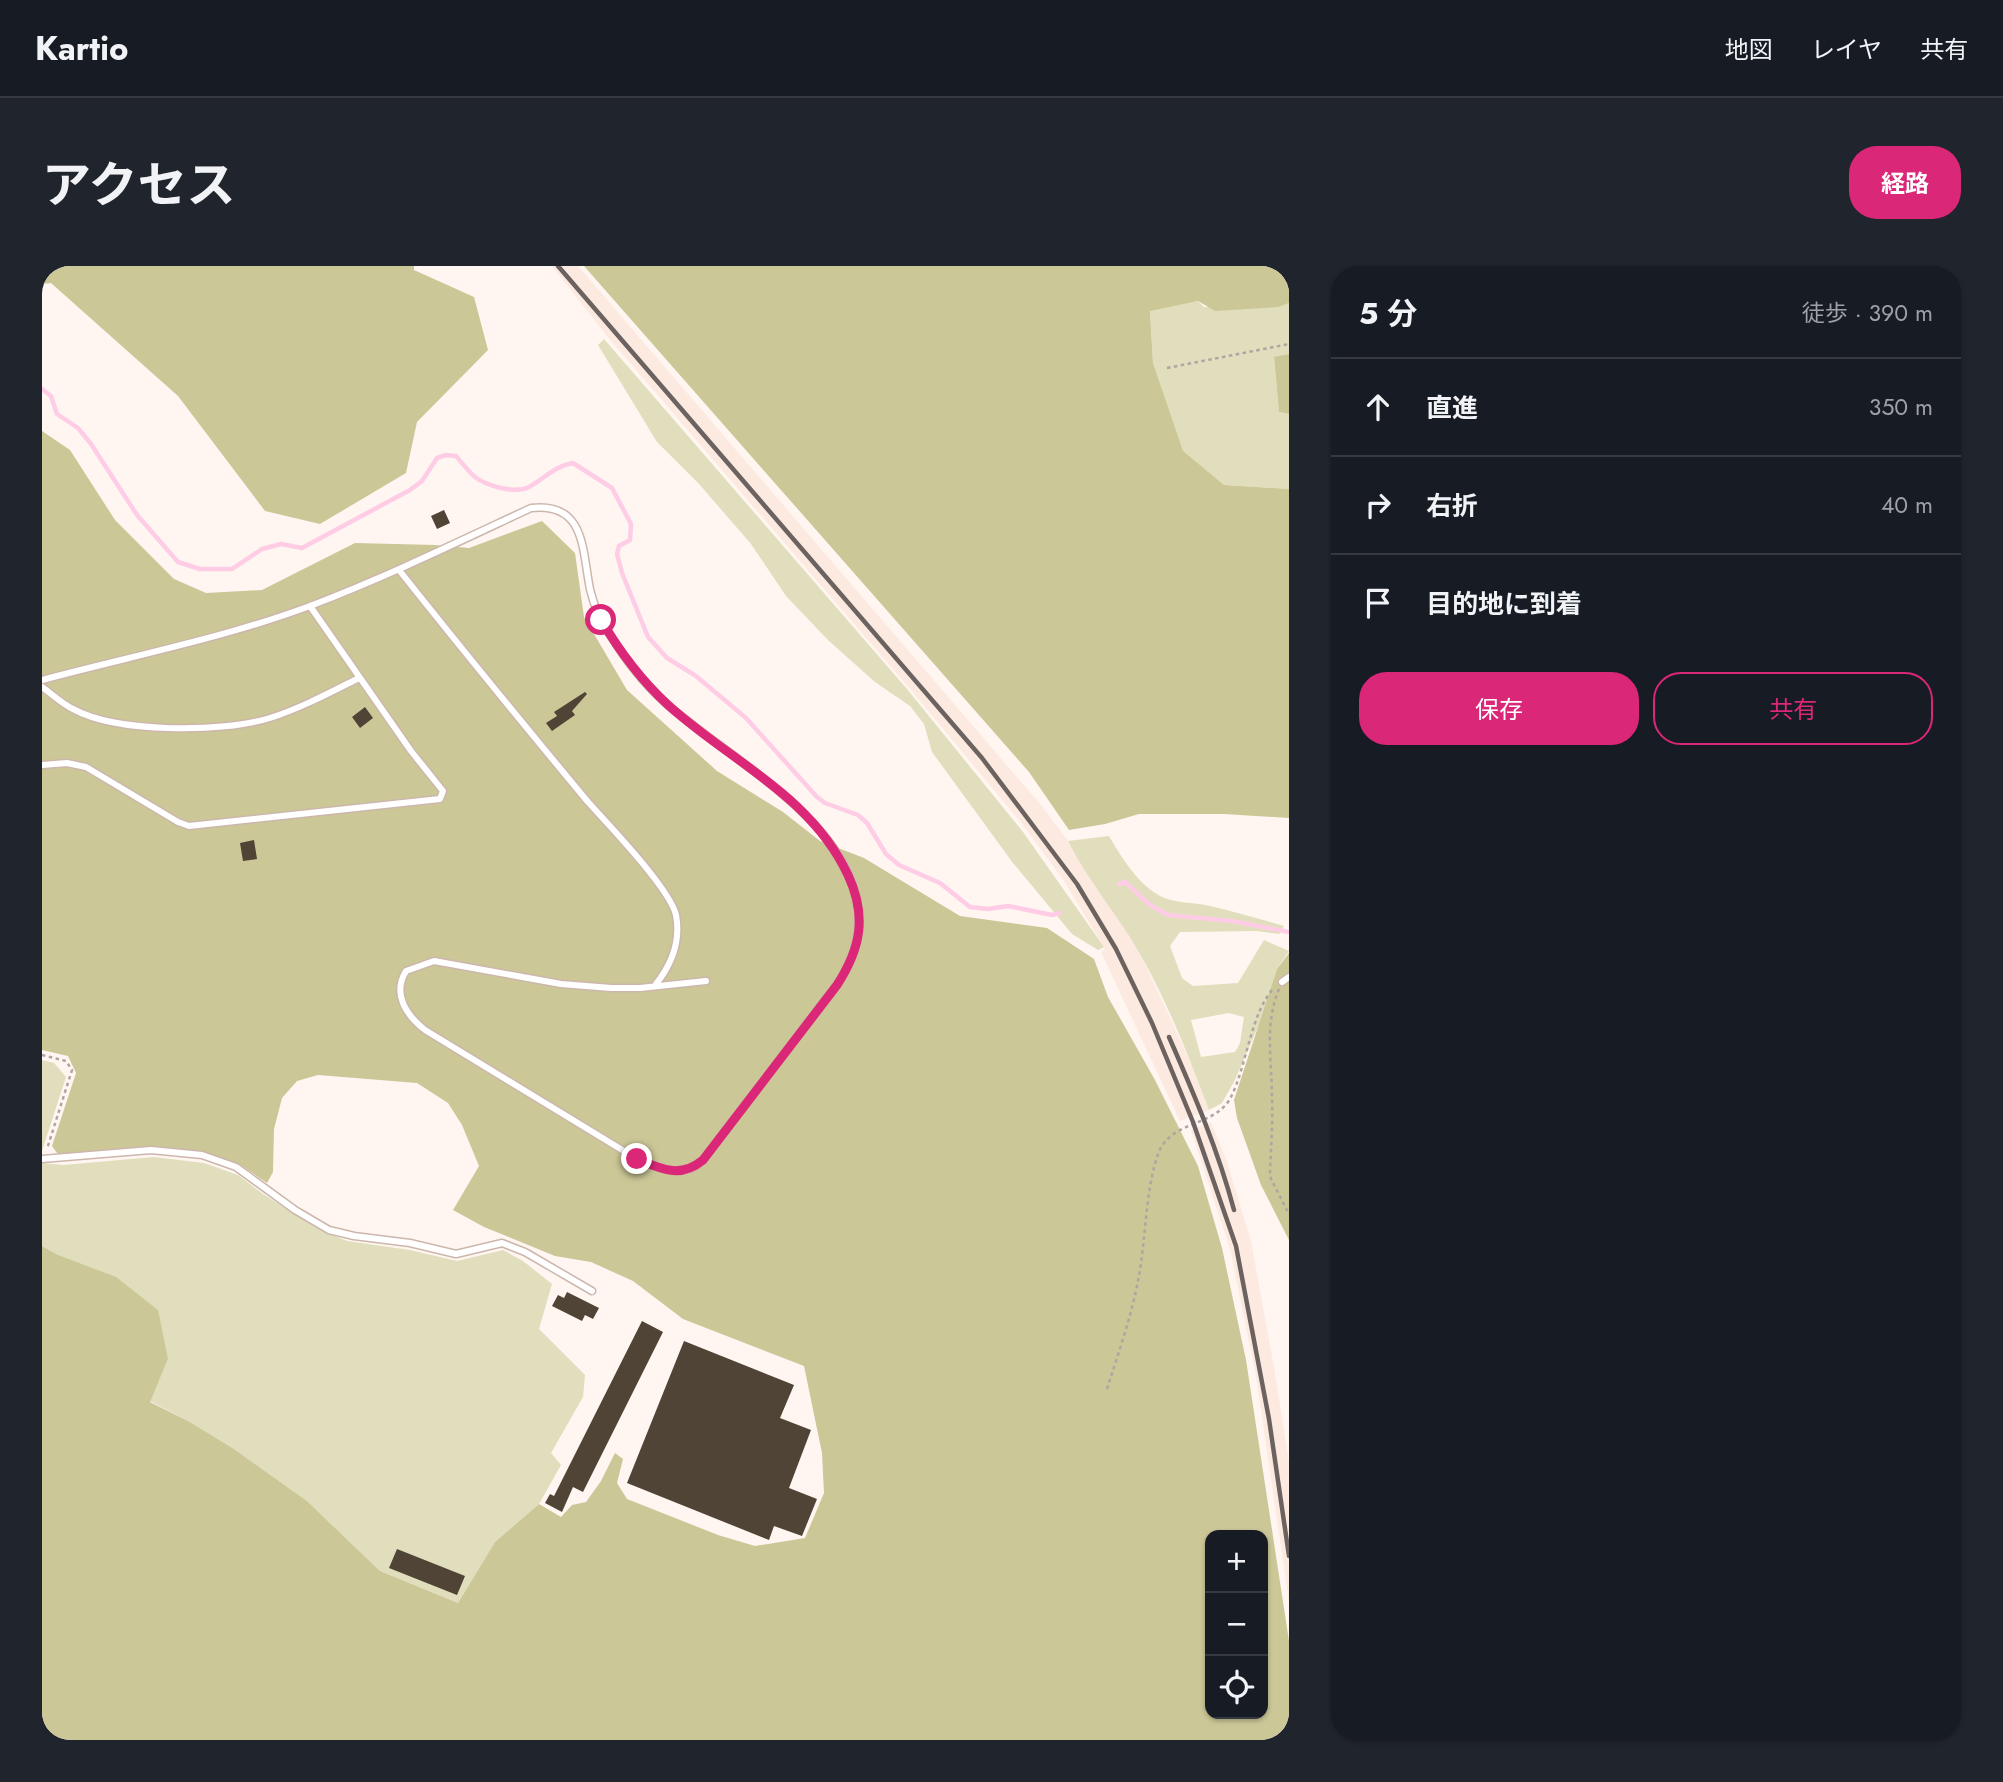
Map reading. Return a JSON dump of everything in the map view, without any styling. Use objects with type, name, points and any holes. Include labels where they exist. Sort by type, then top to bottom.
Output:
[{"type":"lane","points":[[42,680],[208,638],[310,606],[399,570],[531,508],[545,506],[568,516],[583,541],[590,589],[601,620],[641,680],[669,706],[788,797],[820,828],[837,851],[856,892],[858,945],[850,965],[837,985],[703,1160],[693,1168],[681,1171],[663,1169],[620,1150],[425,1030],[409,1015],[399,992],[405,971],[434,961],[561,984],[611,988],[640,988],[656,984],[706,981]]},
{"type":"lane","points":[[399,570],[665,891],[676,915],[677,931],[668,968],[656,984]]},
{"type":"lane","points":[[42,765],[67,763],[86,767],[189,826],[440,799],[443,791],[411,751],[310,606]]},
{"type":"lane","points":[[42,687],[72,709],[93,717],[181,729],[238,725],[268,719],[359,678]]},
{"type":"lane","points":[[1282,982],[1289,977]]},
{"type":"lane","points":[[43,1159],[151,1150],[202,1156],[236,1167],[295,1210],[329,1230],[410,1243],[456,1254],[502,1242],[592,1291]]},
{"type":"path","points":[[1167,368],[1289,344]]},
{"type":"path","points":[[1282,982],[1272,1007],[1269,1026],[1272,1100],[1270,1171],[1289,1214]]},
{"type":"path","points":[[1107,1389],[1138,1281],[1147,1212],[1159,1152],[1172,1135],[1194,1122],[1217,1115],[1224,1109],[1237,1084],[1263,1001],[1272,989],[1282,982]]},
{"type":"path","points":[[42,1055],[66,1061],[72,1070],[43,1159]]},
{"type":"shaded area","points":[[42,266],[414,266],[414,270],[474,297],[488,350],[417,422],[406,473],[320,524],[265,511],[178,396],[51,283],[42,284]]},
{"type":"shaded area","points":[[552,266],[578,266],[1041,805],[1068,841],[1140,953],[1190,1061],[1209,1110],[1180,1121],[1101,952],[1105,949],[1064,881],[1023,825],[606,335]]},
{"type":"shaded area","points":[[584,266],[1289,266],[1289,303],[1279,307],[1215,311],[1198,301],[1150,311],[1153,363],[1183,451],[1224,485],[1289,489],[1289,818],[1224,814],[1139,814],[1105,824],[1069,830],[1029,772]]},
{"type":"shaded area","points":[[1198,301],[1204,307],[1279,307],[1289,303],[1289,354],[1274,358],[1279,412],[1289,414],[1289,489],[1224,485],[1182,451],[1153,363],[1150,310]]},
{"type":"shaded area","points":[[604,339],[907,689],[1023,832],[1104,947],[1098,950],[1072,934],[1013,863],[932,752],[924,724],[910,706],[875,682],[828,640],[786,596],[751,544],[700,485],[657,442],[598,345]]},
{"type":"shaded area","points":[[1289,354],[1289,414],[1279,412],[1274,357]]},
{"type":"shaded area","points":[[42,431],[70,450],[115,520],[174,579],[206,593],[262,590],[355,543],[469,548],[542,521],[575,553],[584,617],[627,690],[717,771],[783,812],[820,841],[864,858],[960,916],[1047,928],[1094,959],[1108,997],[1155,1080],[1198,1166],[1222,1248],[1246,1360],[1289,1641],[1289,1740],[42,1740],[42,1246],[58,1255],[116,1277],[158,1310],[168,1359],[150,1402],[234,1449],[307,1501],[380,1571],[458,1603],[495,1542],[539,1504],[561,1517],[572,1505],[586,1502],[601,1481],[615,1453],[623,1459],[617,1483],[627,1499],[718,1535],[755,1546],[805,1538],[824,1493],[822,1453],[804,1366],[683,1319],[633,1281],[591,1262],[555,1256],[484,1227],[453,1210],[479,1166],[462,1125],[448,1103],[417,1083],[318,1075],[297,1081],[282,1098],[274,1129],[273,1172],[267,1183],[239,1164],[186,1151],[57,1153],[52,1146],[76,1073],[68,1056],[42,1050]]},
{"type":"shaded area","points":[[1109,836],[1138,878],[1162,897],[1210,906],[1284,926],[1279,934],[1256,931],[1180,932],[1170,946],[1182,978],[1193,986],[1238,983],[1264,940],[1289,951],[1277,969],[1260,1022],[1222,1103],[1209,1110],[1160,992],[1131,940],[1068,841]],"holes":[[[1229,1013],[1244,1017],[1240,1043],[1235,1052],[1201,1057],[1191,1020]]]},
{"type":"shaded area","points":[[1289,953],[1289,1240],[1261,1185],[1237,1118],[1234,1100],[1277,969]]},
{"type":"shaded area","points":[[42,1060],[54,1063],[66,1077],[42,1151]]},
{"type":"shaded area","points":[[1211,1122],[1227,1162],[1251,1241],[1275,1373],[1289,1462],[1289,1602],[1256,1376],[1230,1249],[1191,1130]]},
{"type":"shaded area","points":[[154,1157],[204,1163],[238,1175],[318,1229],[347,1241],[410,1250],[457,1261],[503,1250],[523,1261],[552,1284],[539,1329],[585,1375],[583,1397],[551,1453],[561,1465],[539,1504],[495,1542],[458,1603],[380,1571],[307,1501],[234,1449],[150,1401],[168,1359],[58,1255],[42,1246],[42,1163],[63,1165]]},
{"type":"building","points":[[444,510],[450,523],[437,529],[431,516]]},
{"type":"building","points":[[585,692],[587,694],[572,711],[575,715],[552,731],[546,723],[557,716],[554,712]]},
{"type":"building","points":[[365,707],[373,718],[360,728],[352,717]]},
{"type":"building","points":[[254,840],[257,859],[243,861],[240,843]]},
{"type":"building","points":[[567,1292],[599,1308],[593,1319],[585,1315],[582,1321],[552,1306],[558,1295],[564,1298]]},
{"type":"building","points":[[642,1321],[663,1332],[583,1492],[573,1487],[562,1512],[545,1503],[550,1494],[554,1496]]},
{"type":"building","points":[[684,1341],[794,1385],[780,1418],[811,1430],[789,1488],[817,1499],[802,1536],[774,1526],[769,1540],[627,1483]]},
{"type":"building","points":[[397,1549],[465,1576],[457,1595],[389,1568]]},
{"type":"waterway","points":[[42,389],[51,396],[57,414],[78,428],[91,444],[137,515],[178,562],[200,569],[232,569],[262,549],[281,544],[302,548],[410,490],[422,481],[437,458],[446,455],[456,456],[480,480],[516,490],[529,487],[555,470],[573,463],[612,488],[631,524],[630,540],[619,546],[617,554],[648,637],[667,658],[696,676],[746,718],[817,797],[825,803],[858,815],[867,823],[886,854],[899,865],[940,883],[970,907],[988,909],[1008,906],[1052,915],[1060,913]]},
{"type":"waterway","points":[[1119,884],[1125,882],[1150,905],[1168,915],[1232,921],[1289,932]]},
{"type":"railway","points":[[558,266],[982,758],[1077,884],[1116,949],[1152,1023],[1193,1122],[1236,1246],[1269,1419],[1289,1556]]},
{"type":"railway","points":[[1169,1037],[1213,1144],[1234,1210]]},
{"type":"route","points":[[601,620],[641,680],[669,706],[788,797],[820,828],[837,851],[856,892],[859,920],[858,945],[850,965],[703,1160],[693,1168],[681,1171],[663,1169],[637,1159]]}]
